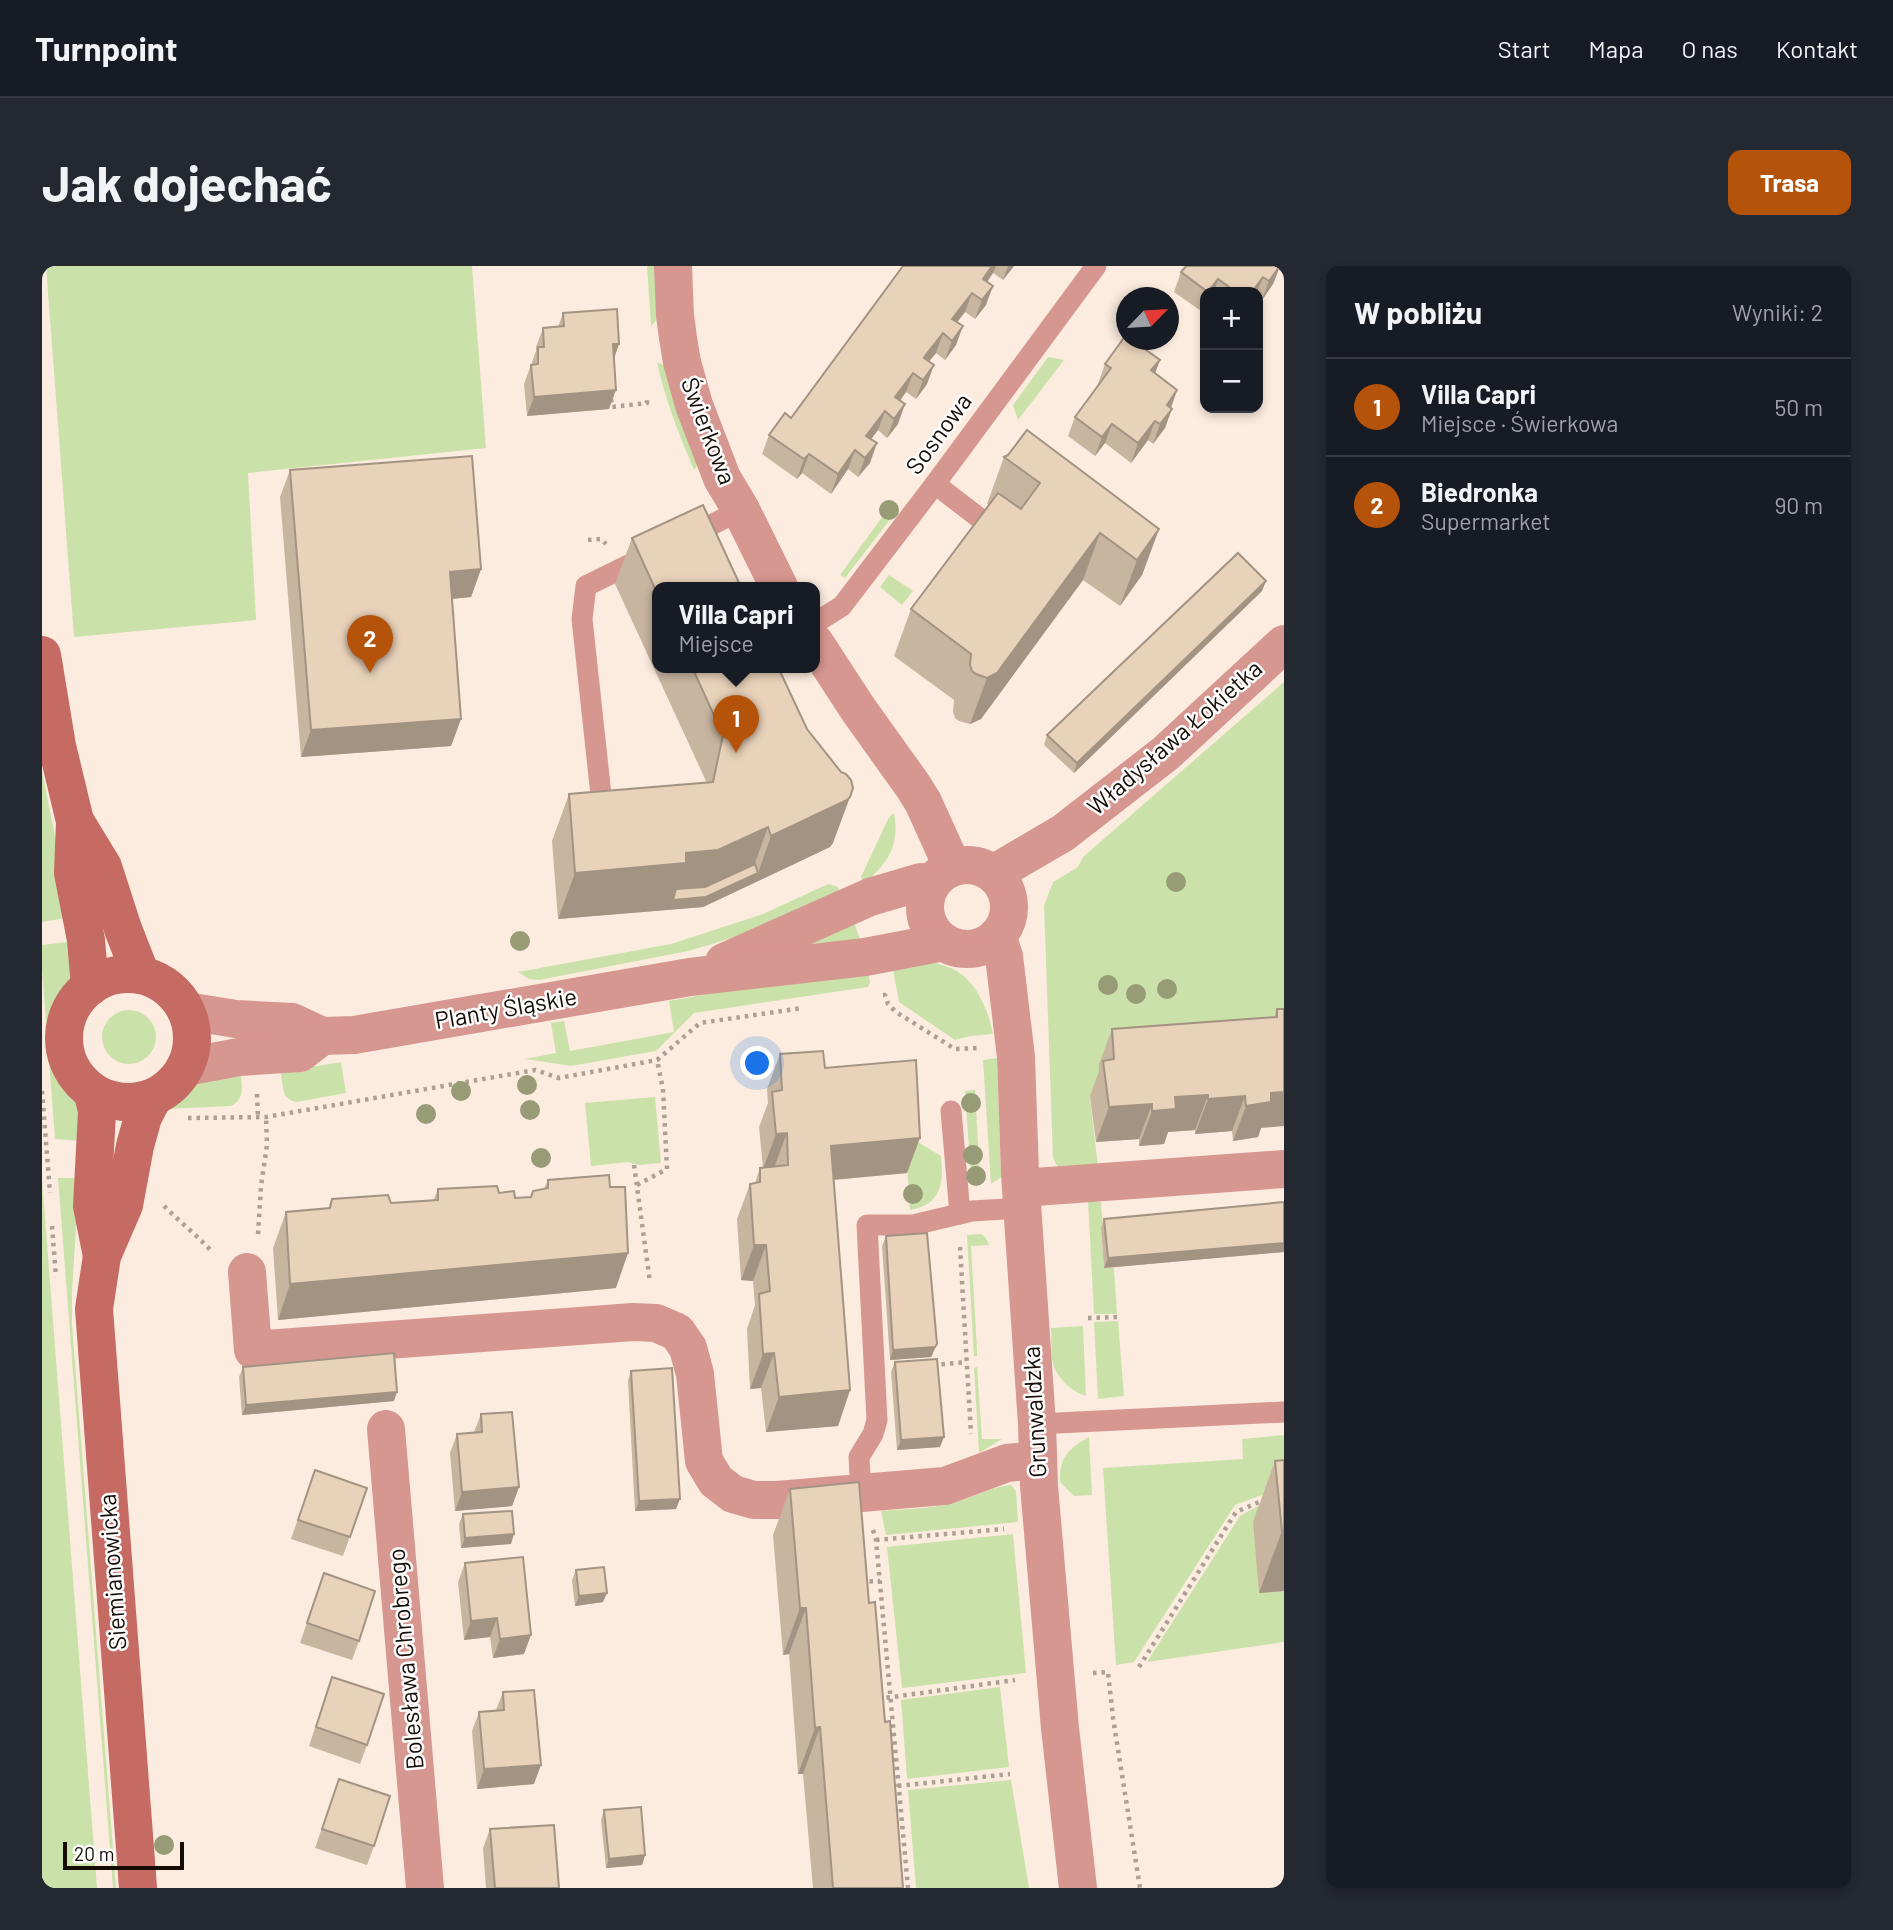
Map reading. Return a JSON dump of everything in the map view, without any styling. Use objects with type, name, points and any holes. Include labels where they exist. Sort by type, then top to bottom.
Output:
[{"type":"street","name":"Świerkowa","points":[[673,266],[678,338],[694,405],[722,478],[777,582]]},
{"type":"street","name":"Władysława Łokietka","points":[[993,874],[1063,833],[1166,754],[1284,644]]},
{"type":"street","points":[[820,651],[923,802],[941,875]]},
{"type":"street","points":[[42,655],[57,746],[75,821],[73,873],[86,940],[90,986]]},
{"type":"street","points":[[75,821],[103,866],[141,975]]},
{"type":"street","points":[[690,977],[870,897],[971,864],[993,874],[1005,890],[1009,909],[1007,919],[997,936],[984,945],[968,949],[951,947],[934,934],[927,922],[925,896],[941,875]]},
{"type":"street","name":"Grunwaldzka","points":[[997,936],[1004,956],[1013,1018],[1042,1525],[1060,1728],[1078,1888]]},
{"type":"street","points":[[690,977],[865,957],[944,942]]},
{"type":"street","points":[[141,975],[155,980],[178,998],[186,1011],[192,1039],[185,1067],[178,1079],[166,1090],[166,1108],[114,1101],[93,1093],[77,1077],[65,1054],[64,1029],[73,1005],[90,986],[114,976],[141,975]]},
{"type":"street","name":"Planty Śląskie","points":[[186,1011],[236,1019],[292,1022],[322,1036],[354,1035],[690,977]]},
{"type":"street","name":"Planty Śląskie","points":[[185,1067],[239,1057],[300,1053],[322,1036]]},
{"type":"street","name":"Siemianowicka","points":[[93,1093],[97,1112],[92,1206],[102,1256]]},
{"type":"street","name":"Siemianowicka","points":[[138,1888],[94,1309],[102,1256],[124,1205],[143,1117],[166,1108]]},
{"type":"street","points":[[1022,1198],[1284,1169]]},
{"type":"street","points":[[252,1257],[253,1350],[633,1322],[656,1323],[677,1332],[688,1348],[695,1374],[704,1461],[716,1480],[733,1494],[754,1500],[945,1486],[1007,1463],[1037,1442]]},
{"type":"street","name":"Bolesława Chrobrego","points":[[386,1429],[425,1888]]},
{"type":"lane","name":"Sosnowa","points":[[820,620],[842,606],[1096,266]]},
{"type":"lane","points":[[935,484],[1013,543]]},
{"type":"lane","points":[[601,795],[582,619],[586,586],[741,510]]},
{"type":"lane","points":[[951,1111],[959,1225]]},
{"type":"lane","points":[[861,1494],[859,1457],[873,1434],[877,1420],[867,1225],[959,1225],[972,1211],[1022,1198]]},
{"type":"lane","points":[[1037,1442],[1284,1412]]},
{"type":"path","points":[[611,394],[612,407],[648,403],[647,400]]},
{"type":"path","points":[[588,540],[601,539]]},
{"type":"path","points":[[872,997],[885,995],[895,1012],[955,1049],[977,1048]]},
{"type":"path","points":[[166,1108],[266,1117],[535,1070],[559,1078],[657,1060],[700,1023],[806,1007]]},
{"type":"path","points":[[636,1185],[667,1169],[663,1089],[657,1060]]},
{"type":"path","points":[[42,1091],[47,1152]]},
{"type":"path","points":[[252,1257],[267,1145],[266,1117]]},
{"type":"path","points":[[634,1165],[650,1285]]},
{"type":"path","points":[[161,1202],[205,1243],[212,1253]]},
{"type":"path","points":[[959,1225],[971,1440]]},
{"type":"path","points":[[1088,1318],[1118,1317]]},
{"type":"path","points":[[874,1370],[967,1362]]},
{"type":"path","points":[[1139,1667],[1236,1512],[1272,1496]]},
{"type":"path","points":[[876,1541],[1042,1525]]},
{"type":"path","points":[[873,1533],[880,1580],[908,1888]]},
{"type":"path","points":[[858,1582],[880,1580]]},
{"type":"path","points":[[872,1700],[1032,1678],[1108,1672],[1140,1888]]},
{"type":"path","points":[[898,1786],[1010,1774]]},
{"type":"path","points":[[889,1820],[902,1819]]},
{"type":"green space","points":[[46,266],[472,266],[486,448],[248,473],[256,620],[74,637]]},
{"type":"green space","points":[[647,266],[656,266],[659,317],[651,326]]},
{"type":"green space","points":[[1048,357],[1064,360],[1018,420],[1013,405]]},
{"type":"green space","points":[[657,362],[666,366],[699,463],[694,470],[673,417]]},
{"type":"green space","points":[[891,505],[895,513],[845,578],[840,575]]},
{"type":"green space","points":[[889,575],[913,591],[902,605],[880,587]]},
{"type":"green space","points":[[1284,682],[1284,1043],[1090,1097],[1098,1167],[1060,1171],[1053,1158],[1044,906],[1053,882],[1078,867],[1083,857]]},
{"type":"green space","points":[[42,771],[71,917],[42,922]]},
{"type":"green space","points":[[894,813],[895,835],[890,853],[879,869],[863,884],[861,877],[889,817]]},
{"type":"green space","points":[[828,884],[838,887],[841,896],[766,926],[688,951],[539,980],[529,979],[518,972],[671,944],[763,914]]},
{"type":"green space","points":[[853,919],[862,946],[756,956]]},
{"type":"green space","points":[[75,941],[73,976],[55,1010],[50,1042],[53,1062],[76,1102],[82,1141],[55,1139],[42,969],[42,945]]},
{"type":"green space","points":[[935,963],[957,971],[976,990],[993,1034],[955,1040],[899,1002],[892,965]]},
{"type":"green space","points":[[868,968],[868,987],[694,1013],[656,1051],[571,1066],[525,1059],[556,1053],[551,1023],[564,1021],[570,1051],[674,1032],[669,1001]]},
{"type":"green space","points":[[129,1010],[148,1018],[156,1037],[148,1056],[129,1064],[110,1056],[102,1037],[110,1018]]},
{"type":"green space","points":[[997,1058],[1001,1177],[991,1184],[983,1060]]},
{"type":"green space","points":[[341,1062],[346,1093],[297,1102],[285,1096],[280,1068]]},
{"type":"green space","points":[[240,1071],[241,1095],[231,1106],[166,1109],[199,1082]]},
{"type":"green space","points":[[975,1090],[980,1178],[978,1185],[971,1177],[965,1091]]},
{"type":"green space","points":[[655,1097],[661,1163],[639,1165],[628,1162],[591,1166],[585,1103]]},
{"type":"green space","points":[[905,1134],[941,1156],[942,1166],[941,1184],[934,1198],[910,1210]]},
{"type":"green space","points":[[58,1178],[79,1178],[72,1325],[116,1888],[113,1888]]},
{"type":"green space","points":[[42,1179],[97,1888],[42,1888]]},
{"type":"green space","points":[[1088,1201],[1101,1202],[1104,1268],[1114,1268],[1117,1314],[1094,1314]]},
{"type":"green space","points":[[981,1234],[989,1245],[971,1246],[977,1349],[977,1356],[974,1356],[967,1235]]},
{"type":"green space","points":[[1118,1321],[1124,1396],[1098,1399],[1094,1322]]},
{"type":"green space","points":[[1083,1326],[1086,1396],[1062,1380],[1055,1370],[1051,1351],[1051,1328]]},
{"type":"green space","points":[[977,1367],[982,1439],[1002,1439],[979,1453],[974,1368]]},
{"type":"green space","points":[[1284,1435],[1284,1487],[1235,1505],[1134,1662],[1116,1665],[1103,1468],[1243,1459],[1242,1439]]},
{"type":"green space","points":[[1089,1437],[1092,1495],[1074,1496],[1060,1482],[1061,1466],[1070,1450]]},
{"type":"green space","points":[[1011,1485],[1016,1491],[1018,1522],[886,1535],[881,1511],[944,1505]]},
{"type":"green space","points":[[1284,1496],[1284,1642],[1147,1662],[1240,1516]]},
{"type":"green space","points":[[1013,1534],[1026,1673],[902,1688],[887,1547]]},
{"type":"green space","points":[[1000,1687],[1009,1767],[907,1779],[901,1700]]},
{"type":"green space","points":[[1011,1780],[1029,1888],[916,1888],[908,1790]]},
{"type":"building","points":[[903,266],[992,266],[983,279],[993,286],[982,300],[972,293],[952,319],[963,326],[952,341],[943,333],[924,358],[934,365],[923,380],[913,373],[895,397],[905,404],[894,419],[885,411],[866,436],[877,443],[865,458],[855,450],[838,474],[809,454],[804,459],[769,435],[785,413],[791,418]]},
{"type":"building","points":[[1186,266],[1280,266],[1269,281],[1263,277],[1256,287],[1229,287],[1218,279],[1212,287],[1201,287],[1181,272]]},
{"type":"building","points":[[617,309],[619,344],[613,344],[616,390],[534,397],[531,365],[538,364],[538,347],[544,347],[543,328],[564,326],[563,313]]},
{"type":"building","points":[[1116,349],[1146,350],[1160,360],[1151,370],[1177,390],[1167,405],[1172,409],[1160,424],[1155,421],[1138,443],[1112,424],[1102,437],[1075,417],[1111,368],[1105,364]]},
{"type":"building","points":[[1027,430],[1159,529],[1137,560],[1100,533],[997,673],[987,678],[972,671],[971,654],[911,609],[998,493],[1021,509],[1040,483],[1004,457]]},
{"type":"building","points":[[472,456],[481,569],[450,572],[461,719],[311,730],[290,470]]},
{"type":"building","points":[[703,505],[739,582],[652,582],[632,538]]},
{"type":"building","points":[[1238,553],[1266,581],[1077,763],[1047,735]]},
{"type":"building","points":[[695,673],[781,673],[807,729],[841,772],[851,780],[853,788],[850,797],[771,836],[768,827],[718,850],[686,853],[686,863],[575,873],[569,794],[713,782],[723,735]]},
{"type":"building","points":[[755,864],[758,873],[706,897],[673,900],[676,889],[705,887]]},
{"type":"building","points":[[1277,1009],[1284,1009],[1284,1092],[1271,1093],[1271,1102],[1246,1106],[1245,1096],[1208,1099],[1208,1095],[1175,1097],[1176,1109],[1152,1111],[1152,1104],[1109,1107],[1103,1061],[1114,1059],[1112,1029],[1277,1017]]},
{"type":"building","points":[[823,1051],[825,1068],[916,1060],[920,1138],[831,1146],[850,1390],[779,1397],[774,1353],[763,1354],[759,1294],[770,1291],[766,1245],[754,1245],[750,1184],[760,1182],[760,1168],[788,1165],[787,1133],[776,1134],[772,1092],[782,1090],[780,1054]]},
{"type":"building","points":[[609,1175],[610,1187],[625,1187],[628,1253],[290,1284],[286,1212],[330,1208],[332,1199],[388,1195],[391,1203],[438,1200],[438,1189],[497,1186],[499,1193],[514,1191],[515,1198],[531,1197],[533,1191],[548,1188],[548,1180]]},
{"type":"building","points":[[1284,1202],[1284,1243],[1108,1258],[1104,1219]]},
{"type":"building","points":[[927,1233],[937,1344],[935,1347],[893,1350],[886,1236]]},
{"type":"building","points":[[394,1353],[397,1392],[246,1405],[243,1367]]},
{"type":"building","points":[[937,1359],[944,1437],[901,1440],[895,1362]]},
{"type":"building","points":[[672,1368],[680,1499],[639,1501],[631,1371]]},
{"type":"building","points":[[512,1412],[519,1487],[462,1492],[457,1434],[482,1432],[481,1414]]},
{"type":"building","points":[[1284,1460],[1284,1531],[1282,1531],[1275,1461]]},
{"type":"building","points":[[315,1470],[367,1488],[350,1537],[298,1520]]},
{"type":"building","points":[[859,1482],[869,1603],[875,1602],[885,1722],[890,1721],[903,1888],[833,1888],[820,1727],[815,1728],[806,1608],[800,1608],[790,1489]]},
{"type":"building","points":[[512,1511],[514,1534],[465,1538],[463,1514]]},
{"type":"building","points":[[523,1557],[531,1635],[500,1639],[497,1618],[471,1621],[465,1563]]},
{"type":"building","points":[[604,1567],[607,1593],[579,1596],[576,1570]]},
{"type":"building","points":[[324,1573],[375,1591],[359,1641],[307,1623]]},
{"type":"building","points":[[332,1677],[384,1694],[367,1745],[316,1727]]},
{"type":"building","points":[[534,1690],[541,1765],[484,1769],[479,1712],[504,1710],[503,1692]]},
{"type":"building","points":[[339,1779],[390,1796],[374,1846],[322,1829]]},
{"type":"building","points":[[641,1807],[645,1855],[609,1859],[604,1810]]},
{"type":"building","points":[[554,1825],[559,1888],[495,1888],[490,1829]]},
{"type":"place","name":"Biedronka","points":[[370,673]]},
{"type":"place","name":"Villa Capri","points":[[736,753]]}]
